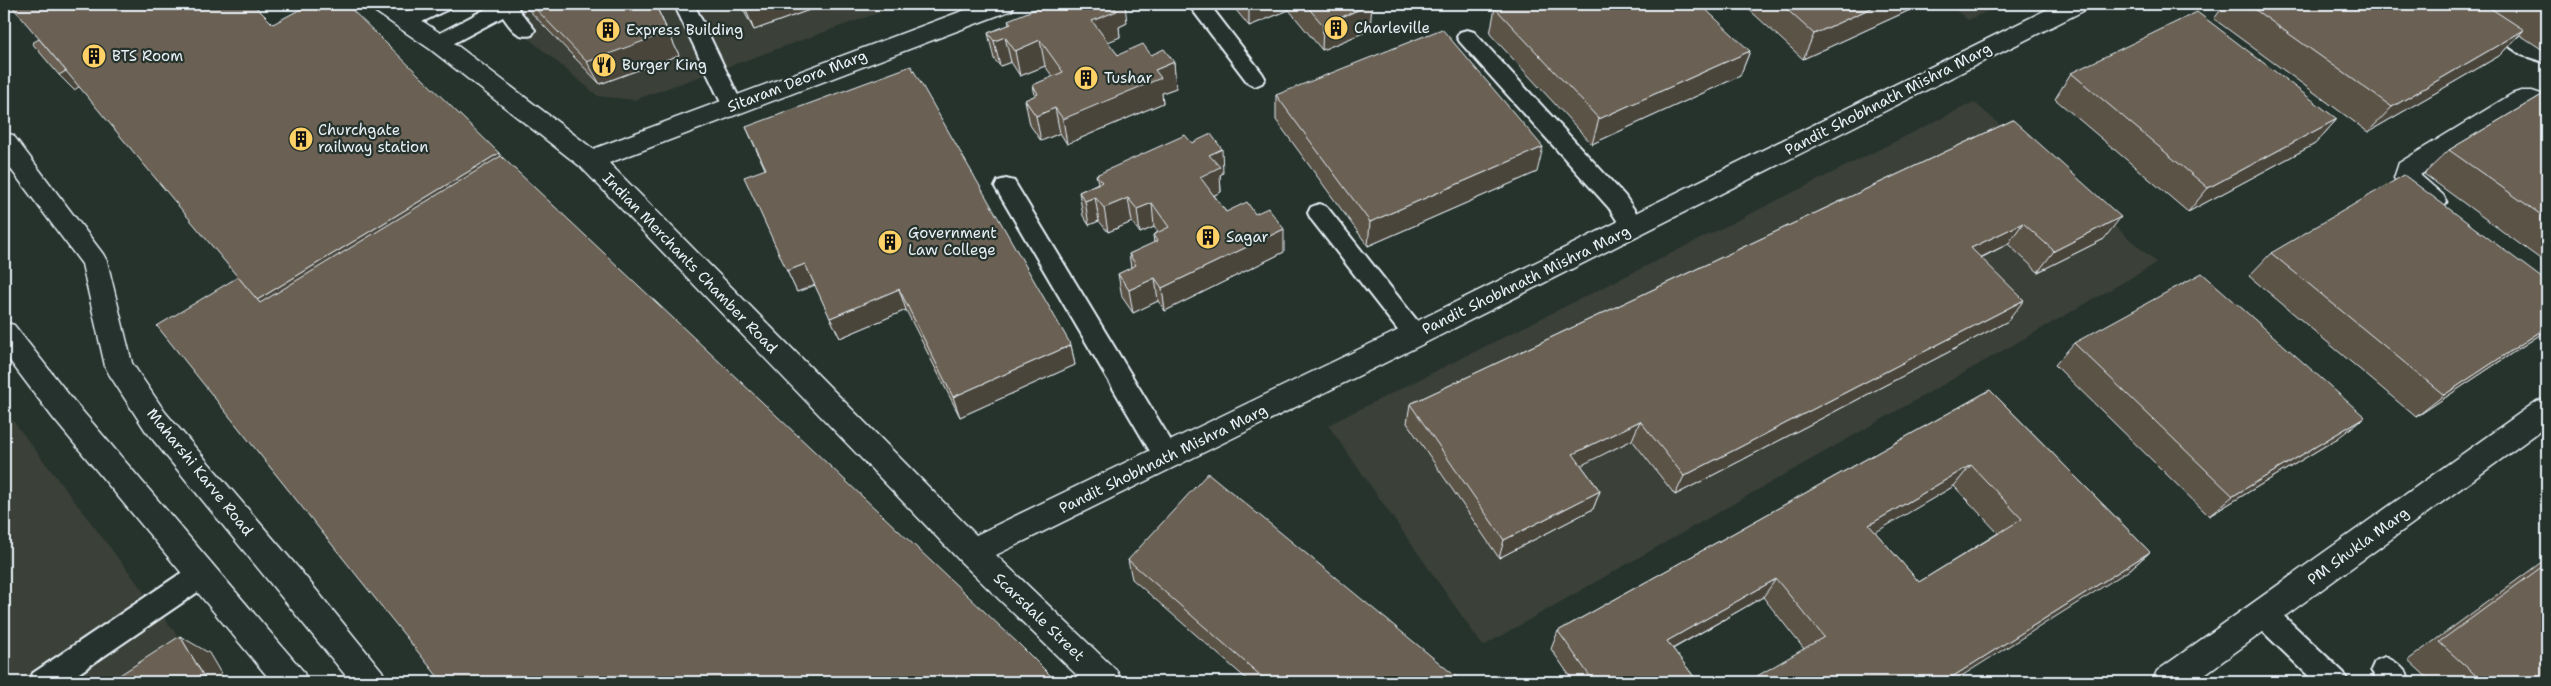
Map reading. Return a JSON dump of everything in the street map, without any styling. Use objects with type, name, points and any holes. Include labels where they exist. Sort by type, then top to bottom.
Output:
[{"type":"street","name":"Indian Merchants Chamber Road","points":[[381,4],[438,43],[590,160],[972,552]]},
{"type":"street","name":"Sitaram Deora Marg","points":[[590,160],[1004,4]]},
{"type":"street","name":"Pandit Shobhnath Mishra Marg","points":[[972,552],[1415,335],[2077,4]]},
{"type":"street","points":[[2453,216],[2414,186],[2407,178],[2408,170],[2521,100],[2532,100],[2547,105]]},
{"type":"street","name":"Maharshi Karve Road","points":[[4,142],[94,261],[119,366],[155,421],[289,580],[371,682]]},
{"type":"street","points":[[4,333],[63,409],[292,682]]},
{"type":"street","name":"PM Shukla Marg","points":[[2168,682],[2547,410]]},
{"type":"street","name":"Scarsdale Street","points":[[972,552],[1106,682]]},
{"type":"lane","points":[[404,20],[442,4]]},
{"type":"lane","points":[[684,4],[732,106]]},
{"type":"lane","points":[[1198,4],[1255,78]]},
{"type":"lane","points":[[2462,4],[2528,50],[2547,56]]},
{"type":"lane","points":[[438,43],[508,5],[525,30]]},
{"type":"lane","points":[[1467,37],[1617,202],[1634,226]]},
{"type":"lane","points":[[1006,187],[1167,457]]},
{"type":"lane","points":[[1319,213],[1415,335]]},
{"type":"lane","points":[[43,682],[202,574]]},
{"type":"lane","points":[[2263,614],[2334,682]]},
{"type":"shaded area","points":[[487,4],[903,4],[634,100],[598,96]]},
{"type":"shaded area","points":[[1948,4],[2003,4],[1968,20]]},
{"type":"shaded area","points":[[1974,102],[2157,263],[1483,646],[1328,425]]},
{"type":"shaded area","points":[[4,409],[213,682],[4,682]]},
{"type":"building","name":"Churchgate railway station","points":[[10,4],[253,4],[273,24],[310,4],[346,4],[499,153],[257,300]]},
{"type":"building","name":"Express Building","points":[[531,4],[655,4],[668,32],[587,62]]},
{"type":"building","points":[[1048,4],[1111,4],[1117,11],[1092,21],[1118,55],[1143,44],[1151,55],[1164,49],[1174,62],[1155,70],[1161,78],[1063,119],[1055,108],[1036,116],[1025,100],[1038,94],[1033,85],[1063,72],[1040,40],[1015,51],[1005,37],[994,41],[988,33],[1011,24],[1008,20]]},
{"type":"building","points":[[1305,4],[1372,4],[1323,25]]},
{"type":"building","points":[[1505,4],[1700,4],[1750,51],[1599,119],[1495,8]]},
{"type":"building","points":[[1781,4],[1880,4],[1814,34]]},
{"type":"building","points":[[2247,4],[2484,4],[2524,30],[2392,107]]},
{"type":"building","points":[[2536,4],[2547,4],[2547,11]]},
{"type":"building","points":[[2197,12],[2337,119],[2208,188],[2071,73]]},
{"type":"building","points":[[1442,29],[1543,147],[1370,222],[1276,95]]},
{"type":"building","points":[[39,39],[66,71],[59,75],[32,43]]},
{"type":"building","name":"Government Law College","points":[[911,66],[1071,345],[953,397],[899,289],[830,318],[805,264],[787,271],[744,177],[766,169],[746,127]]},
{"type":"building","points":[[2547,92],[2547,219],[2449,150]]},
{"type":"building","points":[[2013,120],[2121,217],[2054,251],[2023,223],[1971,248],[2024,300],[1684,476],[1640,421],[1573,454],[1600,491],[1504,540],[1410,404]]},
{"type":"building","points":[[1211,134],[1222,149],[1209,155],[1220,167],[1200,177],[1226,212],[1247,202],[1255,214],[1268,208],[1284,229],[1162,288],[1155,278],[1129,290],[1118,274],[1136,265],[1129,254],[1157,241],[1153,235],[1169,227],[1152,203],[1137,209],[1128,198],[1104,208],[1095,197],[1085,201],[1079,192],[1102,182],[1096,175],[1185,135],[1192,143]]},
{"type":"building","name":"Churchgate railway station","points":[[501,156],[1057,682],[442,682],[157,326],[238,277],[260,303]]},
{"type":"building","points":[[2404,175],[2547,282],[2547,327],[2444,395],[2271,253]]},
{"type":"building","points":[[2202,273],[2365,417],[2233,496],[2074,343]]},
{"type":"building","points":[[1990,390],[2150,552],[1944,682],[1747,682],[1824,637],[1776,579],[1667,641],[1698,682],[1594,682],[1558,631]],"holes":[[[1971,465],[2022,519],[1919,582],[1869,525]]]},
{"type":"building","points":[[1208,473],[1461,682],[1268,682],[1128,560]]},
{"type":"building","points":[[2547,563],[2547,682],[2483,682],[2439,642]]},
{"type":"building","points":[[180,636],[207,682],[109,682]]},
{"type":"place","name":"Charleville","points":[[1336,28]]},
{"type":"place","name":"Express Building","points":[[608,30]]},
{"type":"place","name":"BTS Room","points":[[94,56]]},
{"type":"place","name":"Burger King","points":[[604,65]]},
{"type":"place","name":"Tushar","points":[[1086,78]]},
{"type":"place","name":"Churchgate railway station","points":[[301,139]]},
{"type":"place","name":"Sagar","points":[[1208,237]]},
{"type":"place","name":"Government Law College","points":[[890,242]]}]
